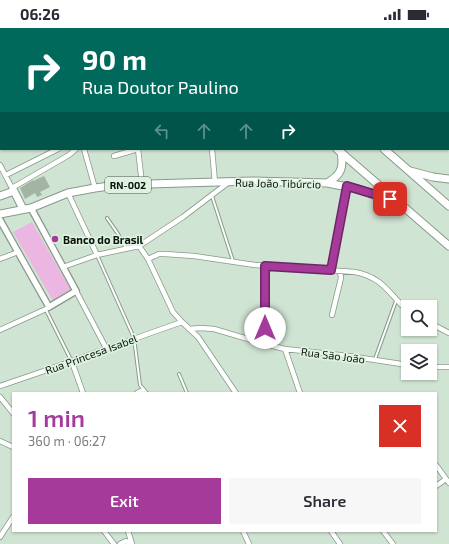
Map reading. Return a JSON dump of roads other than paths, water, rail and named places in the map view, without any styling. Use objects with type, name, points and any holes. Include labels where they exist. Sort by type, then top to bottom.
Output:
[{"type":"main road","points":[[339,150],[449,246]]},
{"type":"main road","name":"Rua João Tibúrcio","points":[[326,183],[336,177],[342,169],[343,164],[339,150]]},
{"type":"main road","points":[[385,150],[449,206]]},
{"type":"main road","points":[[410,171],[446,179]]},
{"type":"main road","points":[[432,191],[431,186],[433,183],[446,179]]},
{"type":"main road","name":"Rua João Tibúrcio","points":[[229,182],[253,181],[326,183],[347,186],[401,203]]},
{"type":"main road","name":"RN-002","points":[[0,214],[27,209],[68,193],[95,188],[117,185],[229,182]]},
{"type":"main road","points":[[0,196],[13,189],[27,209]]},
{"type":"street","points":[[6,175],[56,150]]},
{"type":"street","points":[[0,165],[13,189],[75,150]]},
{"type":"street","points":[[84,150],[95,188]]},
{"type":"street","points":[[114,156],[135,150]]},
{"type":"street","points":[[138,150],[142,184]]},
{"type":"street","points":[[212,150],[215,183]]},
{"type":"street","points":[[63,268],[97,255],[140,246],[183,218],[229,182]]},
{"type":"street","points":[[331,270],[347,186]]},
{"type":"street","points":[[68,193],[97,255]]},
{"type":"street","points":[[27,209],[63,268],[106,348]]},
{"type":"street","points":[[0,220],[47,308]]},
{"type":"street","points":[[140,246],[148,259],[173,312],[198,337],[235,392]]},
{"type":"street","points":[[0,259],[18,252]]},
{"type":"street","points":[[148,259],[159,254],[165,254],[265,266],[356,272],[373,277],[401,304]]},
{"type":"street","points":[[265,266],[265,344]]},
{"type":"street","points":[[332,315],[341,278],[340,271]]},
{"type":"street","points":[[0,330],[47,308],[76,291]]},
{"type":"street","name":"Rua Princesa Isabel","points":[[0,386],[72,362],[106,348],[182,322]]},
{"type":"street","points":[[437,327],[449,333]]},
{"type":"street","name":"Rua São João","points":[[189,329],[214,329],[285,349],[348,356],[401,365]]},
{"type":"street","points":[[285,349],[300,392]]},
{"type":"street","points":[[72,362],[83,392]]},
{"type":"street","points":[[437,367],[449,367]]},
{"type":"street","points":[[0,397],[12,412]]},
{"type":"street","points":[[0,441],[12,447]]},
{"type":"street","points":[[437,466],[448,481],[437,486]]},
{"type":"street","points":[[0,537],[12,519]]},
{"type":"street","points":[[105,532],[114,544]]},
{"type":"street","points":[[128,532],[132,544]]},
{"type":"street","points":[[243,532],[249,544]]},
{"type":"street","points":[[333,532],[340,544]]},
{"type":"street","points":[[384,532],[393,544]]},
{"type":"street","points":[[120,544],[126,541],[132,544]]},
{"type":"lane","points":[[211,195],[233,261]]},
{"type":"lane","points":[[107,218],[127,249]]},
{"type":"lane","points":[[97,255],[134,338],[140,384],[145,391]]},
{"type":"lane","points":[[375,360],[397,300]]},
{"type":"lane","points":[[47,308],[72,362]]},
{"type":"lane","points":[[179,374],[187,392]]},
{"type":"place","name":"Banco do Brasil","points":[[55,239]]}]
